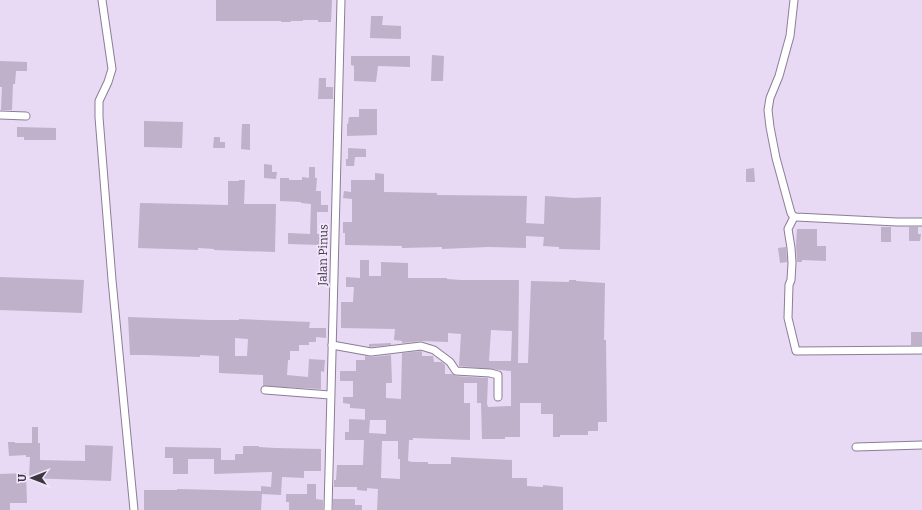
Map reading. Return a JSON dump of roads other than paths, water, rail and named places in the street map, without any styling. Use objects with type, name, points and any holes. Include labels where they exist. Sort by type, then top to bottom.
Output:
[{"type":"street","points":[[102,0],[112,69],[99,101],[99,117],[134,510]]},
{"type":"street","name":"Jalan Pinus","points":[[328,510],[341,0]]},
{"type":"street","points":[[794,0],[790,36],[779,76],[770,98],[768,110],[776,158],[789,210],[794,217]]},
{"type":"street","points":[[0,115],[26,116]]},
{"type":"street","points":[[794,217],[922,222]]},
{"type":"street","points":[[794,217],[788,229],[792,248],[788,318],[796,351],[922,350]]},
{"type":"street","points":[[332,345],[371,352],[421,346],[434,350],[450,362],[456,371],[490,373],[498,376],[498,397]]},
{"type":"street","points":[[265,390],[330,395]]},
{"type":"street","points":[[856,446],[922,445]]}]
